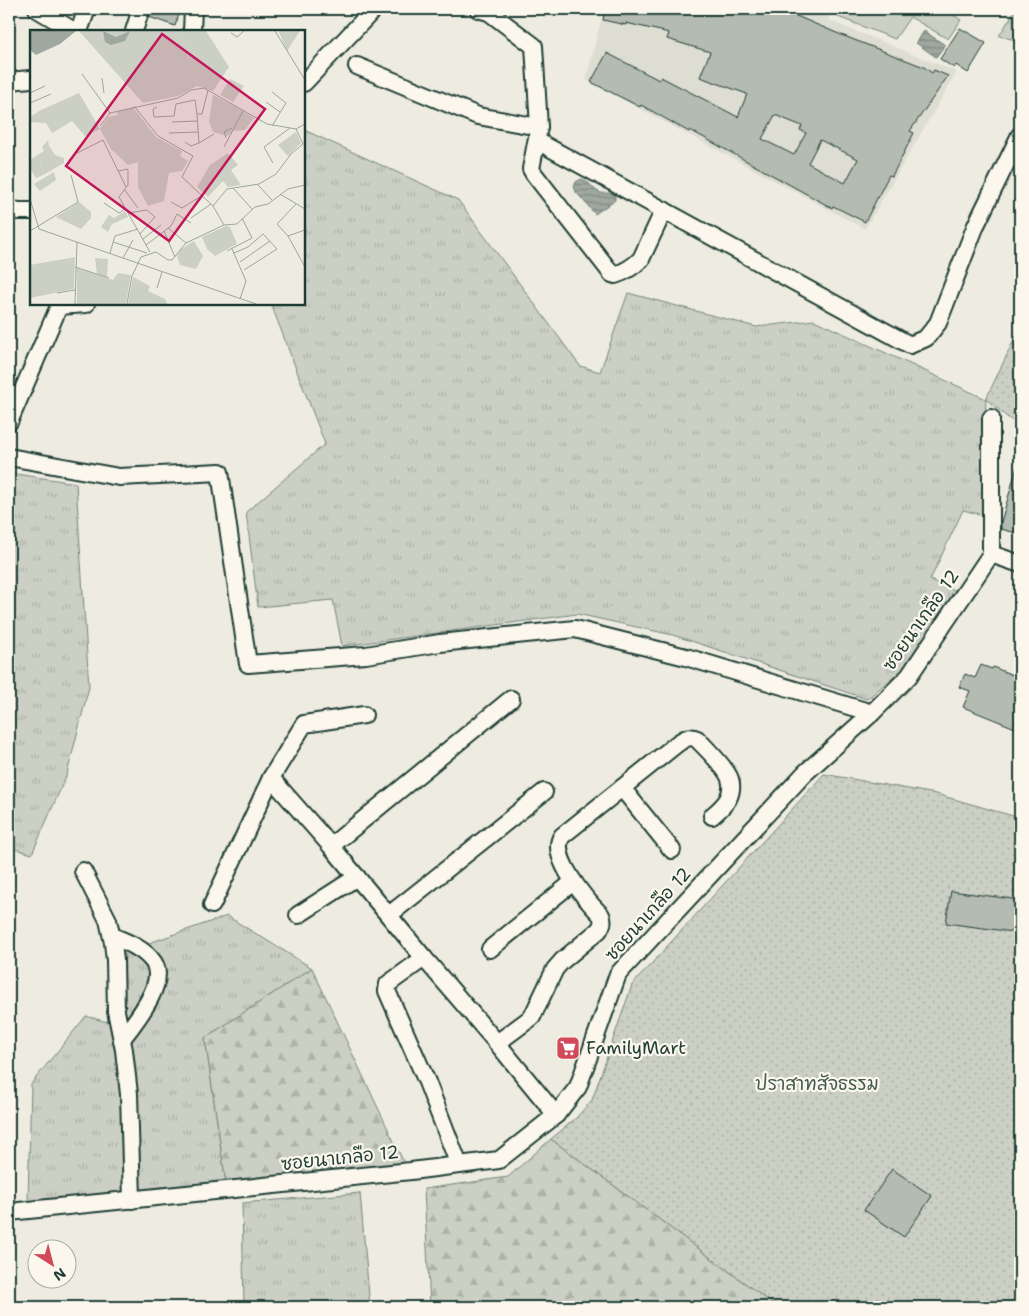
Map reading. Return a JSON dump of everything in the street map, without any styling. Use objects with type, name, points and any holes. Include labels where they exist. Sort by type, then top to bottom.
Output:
[{"type":"street","points":[[36,9],[72,30]]},
{"type":"street","points":[[80,30],[87,9]]},
{"type":"street","points":[[134,30],[141,9]]},
{"type":"street","points":[[192,30],[193,9]]},
{"type":"street","points":[[305,82],[374,9]]},
{"type":"street","points":[[478,9],[489,12],[534,46],[538,134],[531,169],[612,274],[620,274],[641,259],[664,210]]},
{"type":"street","points":[[357,66],[478,116],[538,134],[664,210],[910,345],[926,338],[938,323],[976,226],[1020,135]]},
{"type":"street","points":[[9,81],[30,78]]},
{"type":"street","points":[[9,210],[30,211]]},
{"type":"street","points":[[9,422],[59,305]]},
{"type":"street","points":[[991,418],[991,554],[1020,564]]},
{"type":"street","points":[[9,457],[119,477],[220,472],[248,664],[366,654],[440,643],[575,629],[686,657],[872,713]]},
{"type":"street","name":"ซอยนาเกลือ 12","points":[[9,1212],[411,1171],[499,1160],[556,1115],[578,1087],[618,974],[806,773],[872,713],[909,676],[991,554]]},
{"type":"street","points":[[331,846],[511,699]]},
{"type":"street","points":[[212,905],[270,778],[304,724],[364,715]]},
{"type":"street","points":[[497,1043],[532,1017],[555,969],[599,930],[602,924],[600,916],[573,882],[560,855],[560,840],[571,829],[687,737],[697,739],[730,778],[731,793],[729,798],[712,816]]},
{"type":"street","points":[[270,778],[331,846],[556,1115]]},
{"type":"street","points":[[622,788],[672,850]]},
{"type":"street","points":[[389,915],[544,792]]},
{"type":"street","points":[[83,871],[108,920],[112,936],[115,960],[116,1011],[122,1039],[129,1094],[132,1200]]},
{"type":"street","points":[[298,915],[357,877]]},
{"type":"street","points":[[490,949],[573,882]]},
{"type":"street","points":[[112,936],[134,945],[154,962],[157,969],[154,990],[142,1012],[122,1039]]},
{"type":"street","points":[[424,958],[391,981],[388,984],[387,991],[427,1082],[459,1165]]},
{"type":"shaded area","points":[[604,9],[834,9],[828,20],[957,72],[865,229],[586,80]]},
{"type":"shaded area","points":[[924,31],[945,45],[936,57],[916,43]]},
{"type":"shaded area","points":[[581,179],[587,181],[599,192],[615,195],[615,200],[595,214],[576,192],[574,186]]},
{"type":"green space","points":[[843,9],[944,9],[961,20],[948,39],[910,17],[895,39],[838,17]]},
{"type":"green space","points":[[1016,9],[1020,9],[1020,41],[999,36]]},
{"type":"green space","points":[[305,130],[458,200],[580,366],[600,372],[628,293],[756,327],[814,320],[986,399],[982,515],[963,510],[930,580],[957,591],[917,658],[867,699],[673,635],[577,614],[342,646],[333,600],[258,607],[246,512],[325,444],[271,305],[305,305]]},
{"type":"green space","points":[[1020,327],[1020,426],[986,399]]},
{"type":"green space","points":[[9,473],[76,483],[89,687],[67,774],[32,854],[9,847]]},
{"type":"green space","name":"ปราสาทสัจธรรม","points":[[824,774],[936,794],[1020,818],[1020,1307],[777,1307],[551,1139],[576,1118],[592,1100],[632,985]]},
{"type":"green space","points":[[227,916],[312,968],[205,1038],[226,1184],[28,1201],[31,1084],[86,1016],[107,1022],[120,953]]},
{"type":"green space","points":[[312,968],[404,1163],[226,1184],[205,1038]]},
{"type":"green space","points":[[551,1139],[777,1307],[430,1307],[424,1189],[508,1177]]},
{"type":"green space","points":[[360,1193],[370,1307],[244,1307],[242,1203]]},
{"type":"building","points":[[151,9],[181,9],[175,26],[149,17]]},
{"type":"building","points":[[605,9],[780,9],[924,67],[932,73],[934,70],[948,76],[910,131],[914,133],[892,176],[889,175],[865,222],[833,206],[832,208],[690,130],[689,132],[641,105],[640,107],[591,82],[607,53],[659,80],[661,77],[738,117],[747,94],[700,77],[710,52],[667,39],[669,33],[626,23],[626,25],[603,20]],"holes":[[[775,115],[802,126],[800,130],[806,133],[794,155],[762,139]],[[820,140],[858,159],[845,183],[808,163]]]},
{"type":"building","points":[[960,28],[986,43],[968,73],[956,65],[954,68],[940,59]]},
{"type":"building","points":[[1017,467],[1020,467],[1020,534],[1001,529],[1001,522]]},
{"type":"building","points":[[981,665],[992,669],[993,667],[1020,678],[1020,730],[963,707],[970,691],[959,687],[965,674],[975,678]]},
{"type":"building","points":[[951,891],[1020,900],[1020,933],[946,923]]},
{"type":"building","points":[[892,1169],[932,1196],[904,1237],[864,1210]]},
{"type":"place","name":"FamilyMart","points":[[568,1048]]}]
